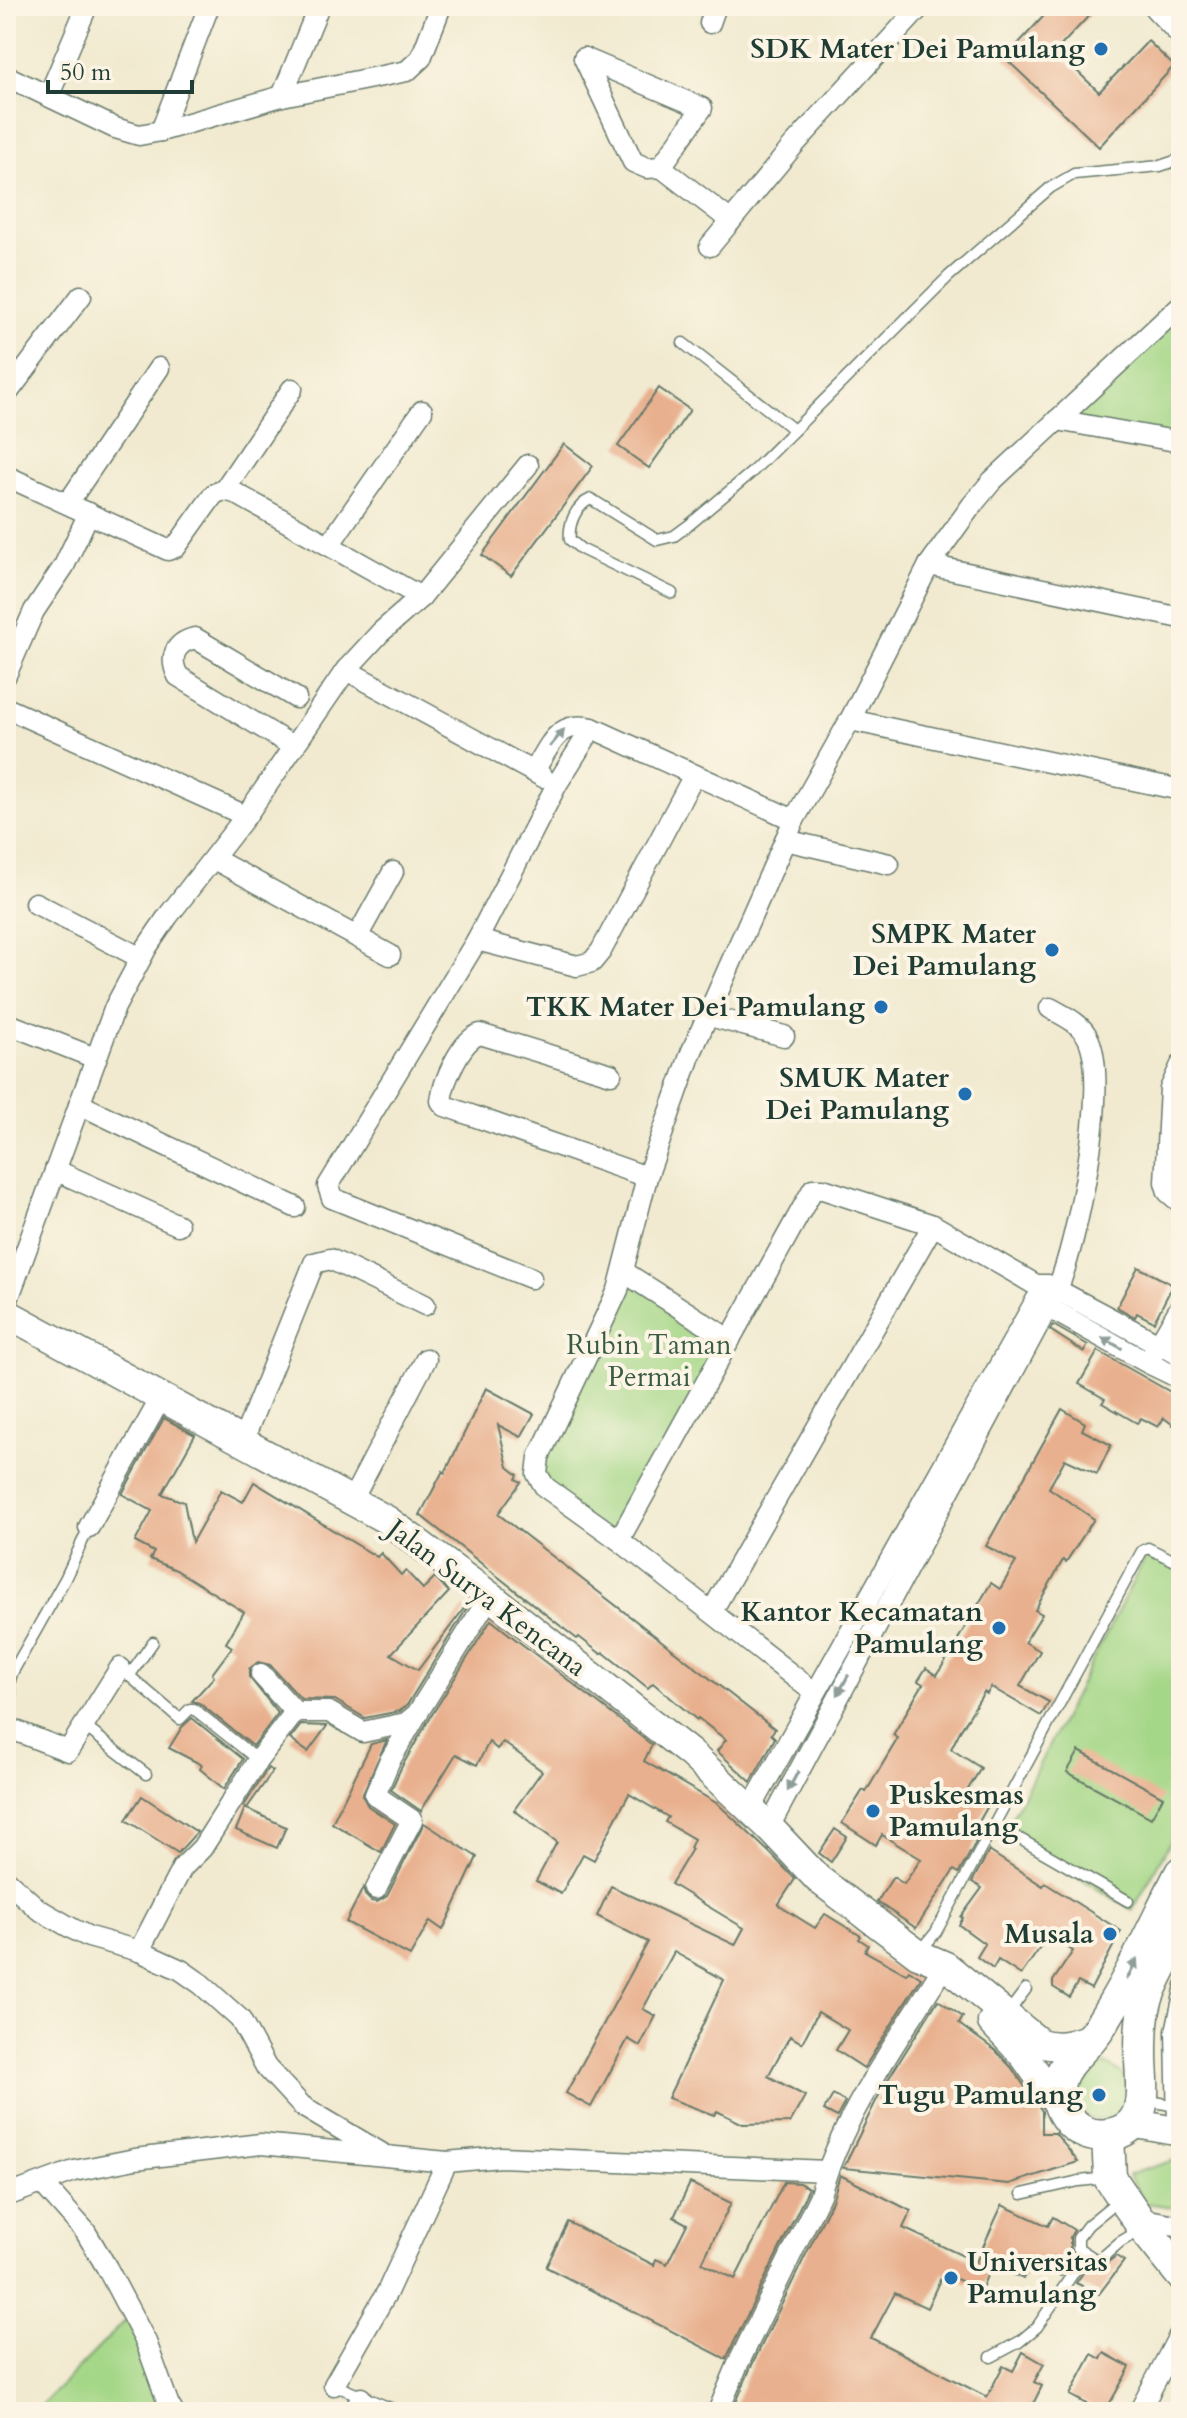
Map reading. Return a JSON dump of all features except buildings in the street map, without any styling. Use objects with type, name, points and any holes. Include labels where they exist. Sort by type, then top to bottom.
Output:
[{"type":"main road","points":[[1158,6],[1181,30]]},
{"type":"main road","name":"Jalan Surya Kencana","points":[[6,1313],[387,1520],[490,1596],[691,1754],[818,1879],[918,1954],[937,1977],[1001,2021],[1040,2043],[1054,2047],[1069,2046],[1093,2037]]},
{"type":"main road","points":[[1155,2119],[1093,2135],[1068,2120],[1057,2095],[1064,2068],[1093,2037],[1115,2002],[1181,1873]]},
{"type":"main road","points":[[1181,1930],[1147,1996],[1157,2031],[1155,2119],[1128,2205],[1181,2274]]},
{"type":"main road","name":"Jalan Surya Kencana","points":[[918,1954],[946,1966],[1001,2021],[1061,2108]]},
{"type":"street","points":[[49,95],[87,6]]},
{"type":"street","points":[[161,131],[209,6]]},
{"type":"street","points":[[282,96],[319,6]]},
{"type":"street","points":[[6,76],[126,132],[139,135],[282,96],[407,71],[421,58],[441,6]]},
{"type":"street","points":[[710,246],[793,146],[921,6]]},
{"type":"street","points":[[661,167],[702,108],[584,58],[633,162],[647,168],[661,167],[731,221]]},
{"type":"street","points":[[6,395],[81,296]]},
{"type":"street","points":[[815,1693],[619,1540],[545,1487],[537,1474],[539,1457],[618,1290],[647,1177],[706,1015],[794,820],[850,720],[929,565],[992,481],[1181,305]]},
{"type":"street","points":[[68,503],[159,368]]},
{"type":"street","points":[[6,476],[168,550],[176,547],[214,494],[224,490],[292,389]]},
{"type":"street","points":[[329,545],[422,411]]},
{"type":"street","points":[[1057,420],[1181,442]]},
{"type":"street","points":[[6,1305],[95,1058],[115,1007],[141,958],[168,916],[246,816],[346,670],[381,632],[421,597],[528,465]]},
{"type":"street","points":[[224,490],[235,493],[421,597]]},
{"type":"street","points":[[6,675],[34,611],[64,566],[89,513]]},
{"type":"street","points":[[929,565],[1181,618]]},
{"type":"street","points":[[294,747],[178,676],[173,657],[178,645],[195,638],[296,698]]},
{"type":"street","points":[[346,670],[557,784]]},
{"type":"street","points":[[6,708],[246,816]]},
{"type":"street","points":[[850,720],[1181,790]]},
{"type":"street","points":[[534,771],[560,731],[577,724],[592,728],[794,820]]},
{"type":"street","points":[[531,1278],[332,1198],[328,1186],[477,940],[557,784],[592,728]]},
{"type":"street","points":[[477,940],[577,966],[592,962],[601,951],[694,775]]},
{"type":"street","points":[[785,840],[889,864]]},
{"type":"street","points":[[214,859],[390,955]]},
{"type":"street","points":[[357,937],[393,872]]},
{"type":"street","points":[[35,903],[141,958]]},
{"type":"street","points":[[759,1818],[1044,1296],[1068,1265],[1087,1177],[1097,1071],[1089,1039],[1079,1025],[1050,1008]]},
{"type":"street","points":[[706,1015],[784,1036]]},
{"type":"street","points":[[11,1025],[95,1058]]},
{"type":"street","points":[[611,1074],[480,1034],[470,1037],[463,1046],[441,1101],[445,1106],[647,1177]]},
{"type":"street","points":[[1181,1065],[1170,1089],[1165,1182],[1168,1192],[1181,1203]]},
{"type":"street","points":[[79,1104],[295,1207]]},
{"type":"street","points":[[55,1170],[178,1225]]},
{"type":"street","points":[[619,1540],[813,1189],[823,1189],[933,1225],[1044,1296],[1153,1355],[1181,1379]]},
{"type":"street","points":[[712,1611],[933,1225]]},
{"type":"street","points":[[242,1443],[314,1263],[330,1259],[425,1305]]},
{"type":"street","points":[[624,1272],[730,1340]]},
{"type":"street","points":[[1153,1355],[1181,1306]]},
{"type":"street","points":[[1153,1355],[1181,1356]]},
{"type":"street","points":[[351,1502],[426,1359]]},
{"type":"street","points":[[89,1527],[162,1396]]},
{"type":"street","points":[[759,1818],[815,1693],[885,1588]]},
{"type":"street","points":[[376,1889],[412,1820],[375,1795],[389,1762],[490,1596]]},
{"type":"street","points":[[6,1727],[68,1751],[125,1672]]},
{"type":"street","points":[[261,1674],[295,1712],[329,1712],[363,1732],[406,1723],[417,1714]]},
{"type":"street","points":[[139,1951],[182,1868],[202,1848],[258,1760],[295,1712]]},
{"type":"street","points":[[6,1880],[38,1909],[73,1929],[139,1951],[181,1970],[220,1999],[250,2034],[266,2067],[302,2106],[390,2157]]},
{"type":"street","points":[[718,2412],[820,2195],[850,2118],[937,1977]]},
{"type":"street","points":[[8,2193],[43,2184],[74,2171],[135,2159],[261,2144],[447,2162],[501,2157],[827,2171]]},
{"type":"street","points":[[334,2385],[387,2292],[447,2162]]},
{"type":"street","points":[[43,2184],[85,2231],[107,2268],[146,2342],[173,2412]]},
{"type":"street","points":[[1128,2205],[1181,2226]]},
{"type":"street","points":[[1139,2412],[1181,2332]]},
{"type":"lane","points":[[672,593],[581,549],[570,540],[569,529],[583,502],[591,499],[602,504],[657,540],[674,536],[751,473],[949,276],[1050,188],[1074,174],[1160,166],[1181,159]]},
{"type":"lane","points":[[683,343],[794,430]]},
{"type":"lane","points":[[11,1694],[9,1684],[12,1673],[65,1579],[89,1527]]},
{"type":"lane","points":[[918,1954],[936,1932],[1142,1551],[1148,1548],[1155,1550],[1181,1564]]},
{"type":"lane","points":[[153,1642],[125,1672],[180,1719],[194,1709],[258,1760]]},
{"type":"lane","points":[[84,1726],[146,1774]]},
{"type":"lane","points":[[994,1824],[1128,1901]]},
{"type":"lane","points":[[1157,2031],[1180,1988]]},
{"type":"lane","points":[[1001,2021],[1026,1989]]},
{"type":"lane","points":[[1022,2194],[1079,2181],[1128,2205]]},
{"type":"lane","points":[[1128,2205],[1120,2242],[1102,2259],[1098,2261],[1078,2248],[1078,2238],[1088,2225],[1128,2205]]},
{"type":"lane","points":[[991,2357],[1019,2342],[1037,2327],[1086,2254]]},
{"type":"lane","points":[[334,2385],[357,2405],[400,2412]]},
{"type":"green space","points":[[1181,305],[1181,440],[1057,420]]},
{"type":"green space","name":"Rubin Taman Permai","points":[[624,1272],[730,1340],[619,1540],[545,1487],[539,1457]]},
{"type":"green space","points":[[1148,1552],[1181,1570],[1181,1822],[1133,1910],[1004,1833]]},
{"type":"green space","points":[[1100,2064],[1120,2072],[1128,2092],[1120,2112],[1100,2120],[1080,2112],[1072,2092],[1080,2072]]},
{"type":"green space","points":[[1181,2158],[1181,2208],[1145,2203],[1128,2175]]},
{"type":"green space","points":[[128,2318],[164,2406],[158,2412],[35,2412]]},
{"type":"place","name":"SDK Mater Dei Pamulang","points":[[1101,49]]},
{"type":"place","name":"SMPK Mater Dei Pamulang","points":[[1052,950]]},
{"type":"place","name":"TKK Mater Dei Pamulang","points":[[881,1007]]},
{"type":"place","name":"SMUK Mater Dei Pamulang","points":[[965,1094]]},
{"type":"place","name":"Kantor Kecamatan Pamulang","points":[[999,1628]]},
{"type":"place","name":"Puskesmas Pamulang","points":[[873,1811]]},
{"type":"place","name":"Musala","points":[[1110,1934]]},
{"type":"place","name":"Tugu Pamulang","points":[[1099,2095]]},
{"type":"place","name":"Universitas Pamulang","points":[[951,2278]]}]
